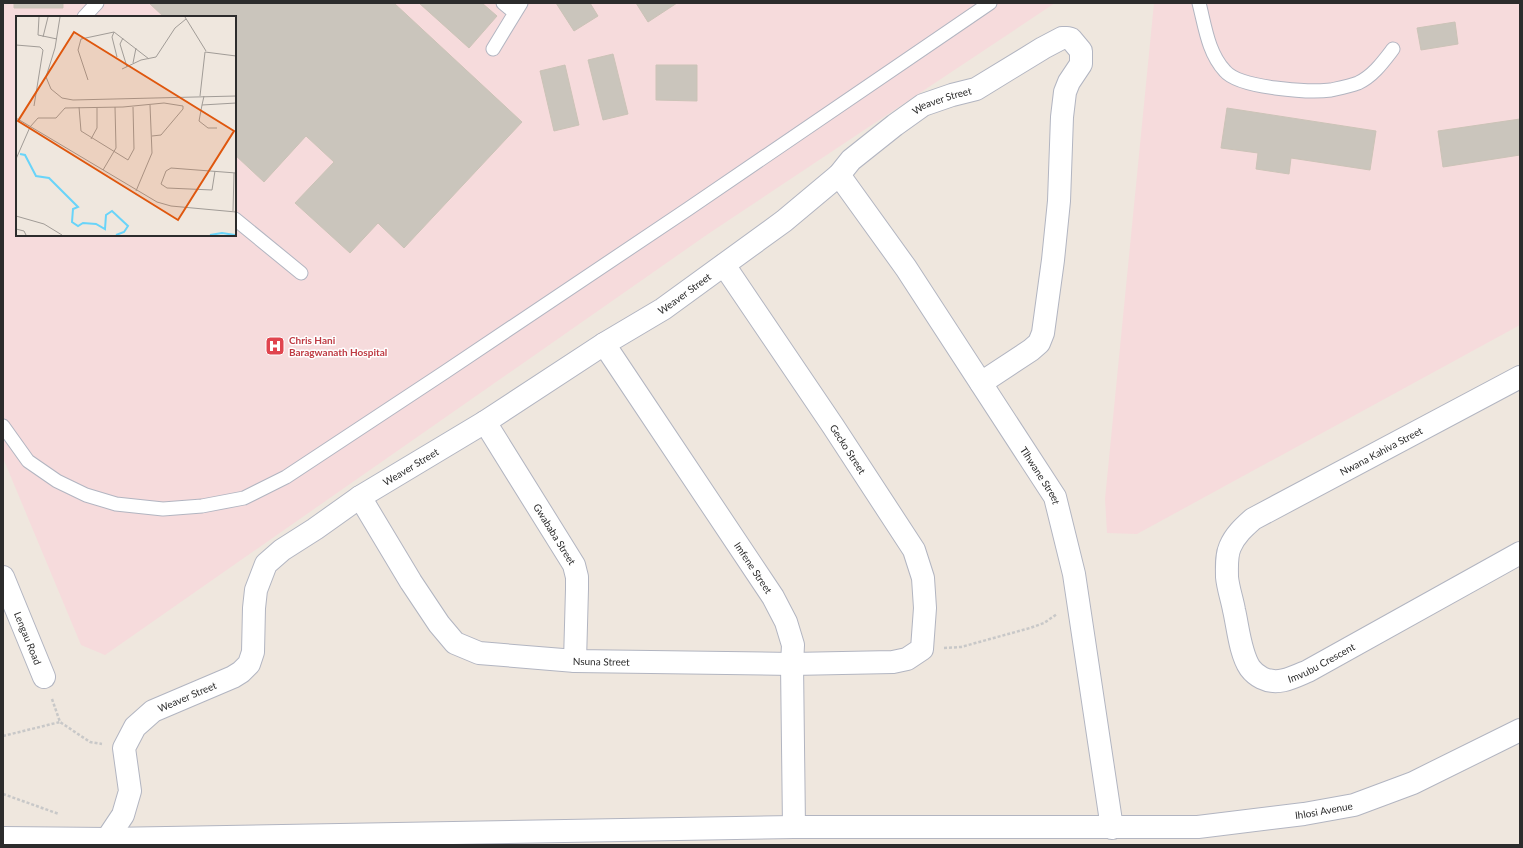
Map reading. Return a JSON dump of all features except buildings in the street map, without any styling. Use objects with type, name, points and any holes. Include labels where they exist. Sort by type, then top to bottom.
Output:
[{"type":"street","name":"Weaver Street","points":[[124,748],[135,727],[153,711],[233,677],[249,664],[253,652],[256,590],[266,564],[282,550],[360,497],[485,422],[604,344],[663,309],[784,221],[839,175],[851,160],[923,105],[976,89],[1062,38],[1071,39],[1081,51],[1081,64],[1065,92],[1062,117],[1059,201],[1054,260],[1042,338],[1031,350],[981,383]]},
{"type":"street","name":"Tlhwane Street","points":[[839,175],[906,268],[1055,497],[1073,568],[1112,828]]},
{"type":"street","name":"Gecko Street","points":[[724,265],[833,426],[914,550],[923,578],[925,608],[922,649]]},
{"type":"street","name":"Imfene Street","points":[[604,344],[773,597],[786,622],[793,645],[794,827]]},
{"type":"street","name":"Nwana Kahiva Street","points":[[1243,528],[1253,519],[1520,377]]},
{"type":"street","name":"Gwababa Street","points":[[485,422],[574,565],[577,577],[575,661]]},
{"type":"street","name":"Nsuna Street","points":[[360,497],[411,582],[439,624],[455,644],[479,653],[575,661],[792,664],[893,662],[906,659],[922,649]]},
{"type":"street","name":"Imvubu Crescent","points":[[1243,528],[1236,536],[1230,547],[1227,560],[1228,578],[1240,642],[1251,669],[1261,677],[1274,681],[1289,679],[1308,671],[1520,553]]},
{"type":"street","name":"Lengau Road","points":[[3,577],[44,677]]},
{"type":"street","name":"Ihlosi Avenue","points":[[3,838],[108,842],[794,827],[1198,827],[1304,814],[1354,805],[1413,783],[1520,730]]},
{"type":"street","points":[[108,842],[123,815],[130,791],[124,748]]},
{"type":"lane","points":[[85,16],[97,3]]},
{"type":"lane","points":[[493,49],[518,8],[503,3]]},
{"type":"lane","points":[[3,426],[28,461],[57,481],[86,495],[116,504],[164,509],[202,506],[244,498],[286,477],[438,377],[990,3]]},
{"type":"lane","points":[[1199,3],[1211,49],[1219,63],[1226,72],[1232,76],[1239,80],[1254,84],[1300,90],[1330,90],[1352,85],[1359,82],[1378,67],[1393,49]]},
{"type":"lane","points":[[236,220],[301,273]]},
{"type":"path","points":[[922,649],[960,647],[1030,628],[1044,623],[1078,600]]},
{"type":"path","points":[[44,677],[60,722],[90,742],[124,748]]},
{"type":"path","points":[[3,736],[60,722]]},
{"type":"shaded area","name":"Chris Hani Baragwanath Hospital","points":[[3,3],[1055,3],[708,234],[105,655],[81,645],[3,458]]},
{"type":"shaded area","points":[[1154,3],[1520,3],[1520,325],[1137,534],[1107,533],[1105,499]]},
{"type":"place","name":"Chris Hani Baragwanath Hospital","points":[[275,346]]}]
